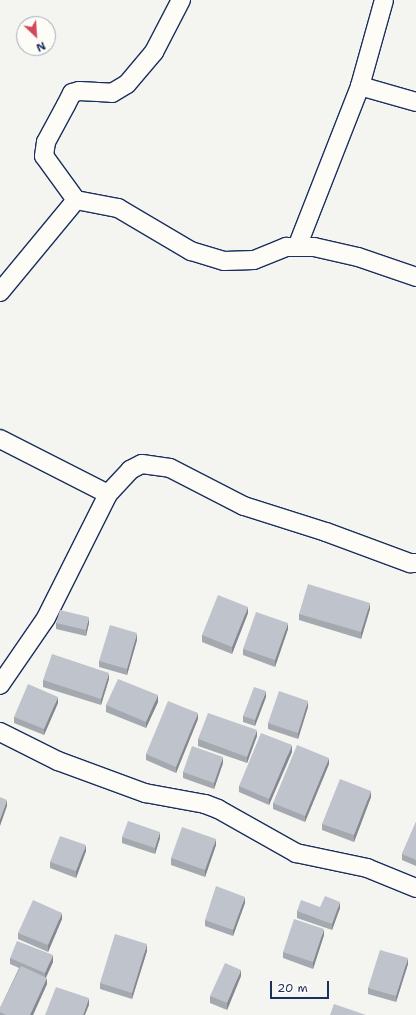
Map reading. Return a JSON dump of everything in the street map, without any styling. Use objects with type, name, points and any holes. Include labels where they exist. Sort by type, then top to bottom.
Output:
[{"type":"street","points":[[181,0],[154,52],[127,84],[112,93],[79,91],[72,94],[46,142],[44,156],[76,200],[118,208],[191,251],[224,261],[254,260],[286,247],[314,247],[358,257],[416,278]]},
{"type":"street","points":[[297,247],[360,86],[384,0]]},
{"type":"street","points":[[360,86],[416,102]]},
{"type":"street","points":[[0,292],[76,200]]},
{"type":"street","points":[[0,439],[108,494]]},
{"type":"street","points":[[0,685],[46,618],[108,494],[130,470],[142,464],[170,468],[244,506],[326,532],[410,563],[416,563]]},
{"type":"street","points":[[0,732],[58,761],[145,793],[205,804],[218,809],[296,854],[367,868],[416,888]]},
{"type":"building","points":[[308,584],[370,603],[361,632],[299,614]]},
{"type":"building","points":[[218,595],[248,607],[232,647],[202,635]]},
{"type":"building","points":[[60,610],[89,617],[86,630],[56,623]]},
{"type":"building","points":[[256,612],[288,623],[275,660],[243,649]]},
{"type":"building","points":[[110,625],[137,633],[127,669],[99,661]]},
{"type":"building","points":[[52,654],[109,673],[101,699],[43,680]]},
{"type":"building","points":[[118,679],[158,695],[146,722],[106,705]]},
{"type":"building","points":[[28,684],[58,697],[44,729],[14,717]]},
{"type":"building","points":[[254,687],[266,691],[255,720],[243,716]]},
{"type":"building","points":[[279,691],[308,701],[298,733],[268,723]]},
{"type":"building","points":[[168,701],[198,713],[176,767],[146,754]]},
{"type":"building","points":[[208,713],[257,730],[247,757],[198,739]]},
{"type":"building","points":[[261,733],[292,745],[269,799],[239,786]]},
{"type":"building","points":[[297,745],[329,758],[305,816],[273,803]]},
{"type":"building","points":[[192,746],[223,757],[214,783],[183,772]]},
{"type":"building","points":[[340,779],[371,791],[354,835],[322,824]]},
{"type":"building","points":[[0,797],[7,800],[0,819]]},
{"type":"building","points":[[128,821],[160,832],[155,848],[122,837]]},
{"type":"building","points":[[416,822],[416,860],[402,854]]},
{"type":"building","points":[[182,827],[216,839],[205,870],[171,858]]},
{"type":"building","points":[[60,836],[86,845],[76,871],[50,862]]},
{"type":"building","points":[[216,886],[245,897],[233,930],[205,920]]},
{"type":"building","points":[[325,896],[340,902],[332,924],[297,911],[301,900],[320,907]]},
{"type":"building","points":[[33,900],[62,913],[48,945],[18,933]]},
{"type":"building","points":[[294,919],[324,929],[313,962],[283,952]]},
{"type":"building","points":[[115,934],[147,944],[132,993],[100,983]]},
{"type":"building","points":[[17,941],[53,955],[45,973],[10,958]]},
{"type":"building","points":[[380,950],[408,958],[396,996],[368,988]]},
{"type":"building","points":[[225,963],[241,970],[227,1003],[210,996]]},
{"type":"building","points":[[21,966],[47,978],[30,1015],[6,1015],[0,1012],[0,1008]]},
{"type":"building","points":[[56,987],[89,998],[83,1015],[45,1015]]},
{"type":"building","points":[[334,1004],[366,1015],[330,1015]]}]
